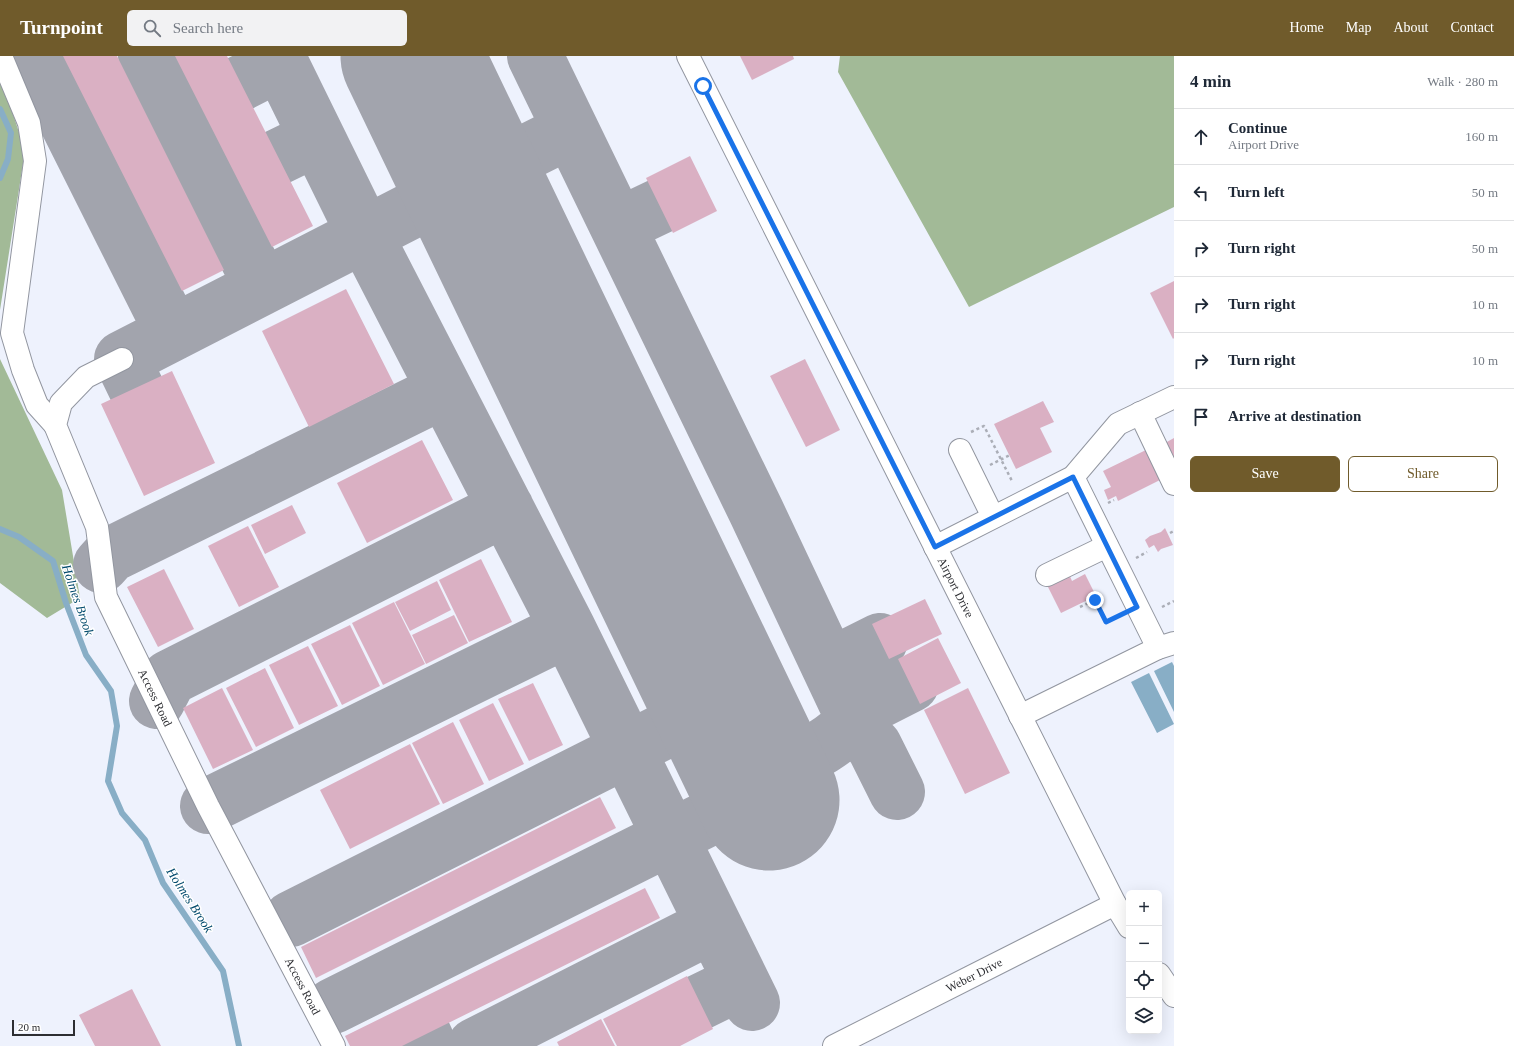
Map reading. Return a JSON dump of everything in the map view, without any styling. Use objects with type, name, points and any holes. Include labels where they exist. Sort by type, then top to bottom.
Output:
[{"type":"street","name":"Access Road","points":[[1,56],[28,123],[35,160],[12,333],[23,370],[37,405],[55,425],[97,527],[106,597],[208,806],[334,1046]]},
{"type":"street","name":"Airport Drive","points":[[688,56],[1115,904],[1128,926]]},
{"type":"street","points":[[55,425],[61,403],[86,377],[122,359]]},
{"type":"street","points":[[935,547],[1073,477],[1118,424],[1174,397]]},
{"type":"street","points":[[1140,413],[1174,484]]},
{"type":"street","points":[[964,442],[993,517]]},
{"type":"street","points":[[1020,716],[1166,646],[1137,607],[1073,477]]},
{"type":"street","points":[[1047,575],[1107,546]]},
{"type":"street","name":"Weber Drive","points":[[834,1046],[1115,904]]},
{"type":"street","points":[[1162,978],[1174,996]]},
{"type":"path","points":[[964,442],[984,426],[1012,481]]},
{"type":"path","points":[[984,468],[1010,456]]},
{"type":"path","points":[[1170,533],[1174,531]]},
{"type":"path","points":[[1080,607],[1095,600],[1106,622],[1137,607]]},
{"type":"path","points":[[1165,613],[1162,607],[1174,601]]},
{"type":"green space","points":[[840,56],[1174,56],[1174,207],[969,307],[838,72]]},
{"type":"green space","points":[[0,74],[25,151],[0,310]]},
{"type":"green space","points":[[0,359],[62,490],[80,598],[47,618],[0,583]]},
{"type":"water","points":[[1172,662],[1174,666],[1174,712],[1154,671]]},
{"type":"water","points":[[1149,673],[1174,724],[1157,733],[1131,682]]},
{"type":"building","points":[[63,56],[117,56],[224,270],[182,291]]},
{"type":"building","points":[[175,56],[227,56],[313,226],[272,247]]},
{"type":"building","points":[[740,56],[793,56],[794,59],[752,80]]},
{"type":"building","points":[[690,156],[717,211],[673,233],[646,178]]},
{"type":"building","points":[[1174,281],[1174,338],[1173,339],[1150,293]]},
{"type":"building","points":[[346,289],[394,384],[309,427],[262,331]]},
{"type":"building","points":[[805,359],[840,430],[806,447],[770,376]]},
{"type":"building","points":[[172,371],[215,463],[144,496],[101,404]]},
{"type":"building","points":[[1043,401],[1054,422],[1040,428],[1052,452],[1016,469],[994,424]]},
{"type":"building","points":[[1174,438],[1174,460],[1165,443]]},
{"type":"building","points":[[422,440],[453,500],[367,543],[337,483]]},
{"type":"building","points":[[1148,449],[1162,479],[1118,501],[1116,496],[1108,500],[1104,490],[1111,487],[1103,471]]},
{"type":"building","points":[[292,505],[306,533],[265,554],[251,525]]},
{"type":"building","points":[[248,526],[279,587],[239,607],[208,546]]},
{"type":"building","points":[[1165,528],[1173,545],[1161,549],[1158,552],[1154,545],[1149,548],[1145,540],[1150,536],[1161,532]]},
{"type":"building","points":[[481,559],[512,622],[469,642],[439,580]]},
{"type":"building","points":[[164,569],[194,629],[158,647],[127,587]]},
{"type":"building","points":[[1069,574],[1072,581],[1085,574],[1096,596],[1061,613],[1047,585]]},
{"type":"building","points":[[437,581],[451,610],[410,631],[395,602]]},
{"type":"building","points":[[925,599],[942,634],[889,659],[872,624]]},
{"type":"building","points":[[394,602],[425,664],[383,685],[352,623]]},
{"type":"building","points":[[454,615],[468,643],[426,664],[412,635]]},
{"type":"building","points":[[350,625],[380,686],[342,705],[311,644]]},
{"type":"building","points":[[938,638],[961,683],[920,704],[898,659]]},
{"type":"building","points":[[308,646],[338,706],[299,725],[269,665]]},
{"type":"building","points":[[265,668],[294,728],[256,747],[226,688]]},
{"type":"building","points":[[533,683],[563,745],[529,761],[498,699]]},
{"type":"building","points":[[222,688],[253,750],[213,769],[183,708]]},
{"type":"building","points":[[968,688],[1010,773],[965,794],[924,710]]},
{"type":"building","points":[[493,703],[524,764],[489,781],[459,720]]},
{"type":"building","points":[[453,722],[484,784],[443,804],[412,743]]},
{"type":"building","points":[[410,744],[440,804],[350,849],[320,790]]},
{"type":"building","points":[[600,797],[616,828],[316,978],[301,947]]},
{"type":"building","points":[[645,888],[660,918],[402,1046],[350,1046],[345,1036]]},
{"type":"building","points":[[687,976],[713,1029],[680,1046],[617,1046],[603,1019]]},
{"type":"building","points":[[132,989],[161,1046],[95,1046],[79,1015]]},
{"type":"building","points":[[601,1019],[615,1046],[559,1046],[557,1042]]},
{"type":"waterway","points":[[0,109],[11,133],[8,159],[0,178]]},
{"type":"waterway","name":"Holmes Brook","points":[[0,529],[19,537],[53,561],[66,603],[86,655],[111,691],[117,726],[108,781],[122,813],[145,840],[163,883],[223,971],[239,1046]]},
{"type":"taxiway","points":[[34,56],[173,333]]},
{"type":"taxiway","points":[[146,56],[262,287]]},
{"type":"taxiway","points":[[277,56],[365,235],[568,629],[752,1003]]},
{"type":"taxiway","points":[[535,56],[756,511],[854,719],[862,734],[874,746],[897,792]]},
{"type":"taxiway","points":[[241,83],[280,63]]},
{"type":"taxiway","points":[[136,388],[122,359],[571,130]]},
{"type":"taxiway","points":[[278,157],[317,138]]},
{"type":"taxiway","points":[[618,226],[660,206]]},
{"type":"taxiway","points":[[101,565],[110,555],[445,390]]},
{"type":"taxiway","points":[[157,701],[169,678],[506,508]]},
{"type":"taxiway","points":[[208,806],[568,629]]},
{"type":"taxiway","points":[[830,666],[880,641]]},
{"type":"taxiway","points":[[852,714],[911,684]]},
{"type":"taxiway","points":[[291,919],[722,702]]},
{"type":"taxiway","points":[[759,779],[811,754],[824,746],[846,729],[854,719]]},
{"type":"taxiway","points":[[333,1006],[765,790]]},
{"type":"taxiway","points":[[475,1046],[713,925]]},
{"type":"taxiway","points":[[700,1002],[741,982]]},
{"type":"taxiway","points":[[424,1035],[429,1046]]},
{"type":"runway","points":[[411,56],[769,800]]},
{"type":"route","points":[[703,86],[935,547],[1073,477],[1137,607],[1106,622],[1095,600]]}]
